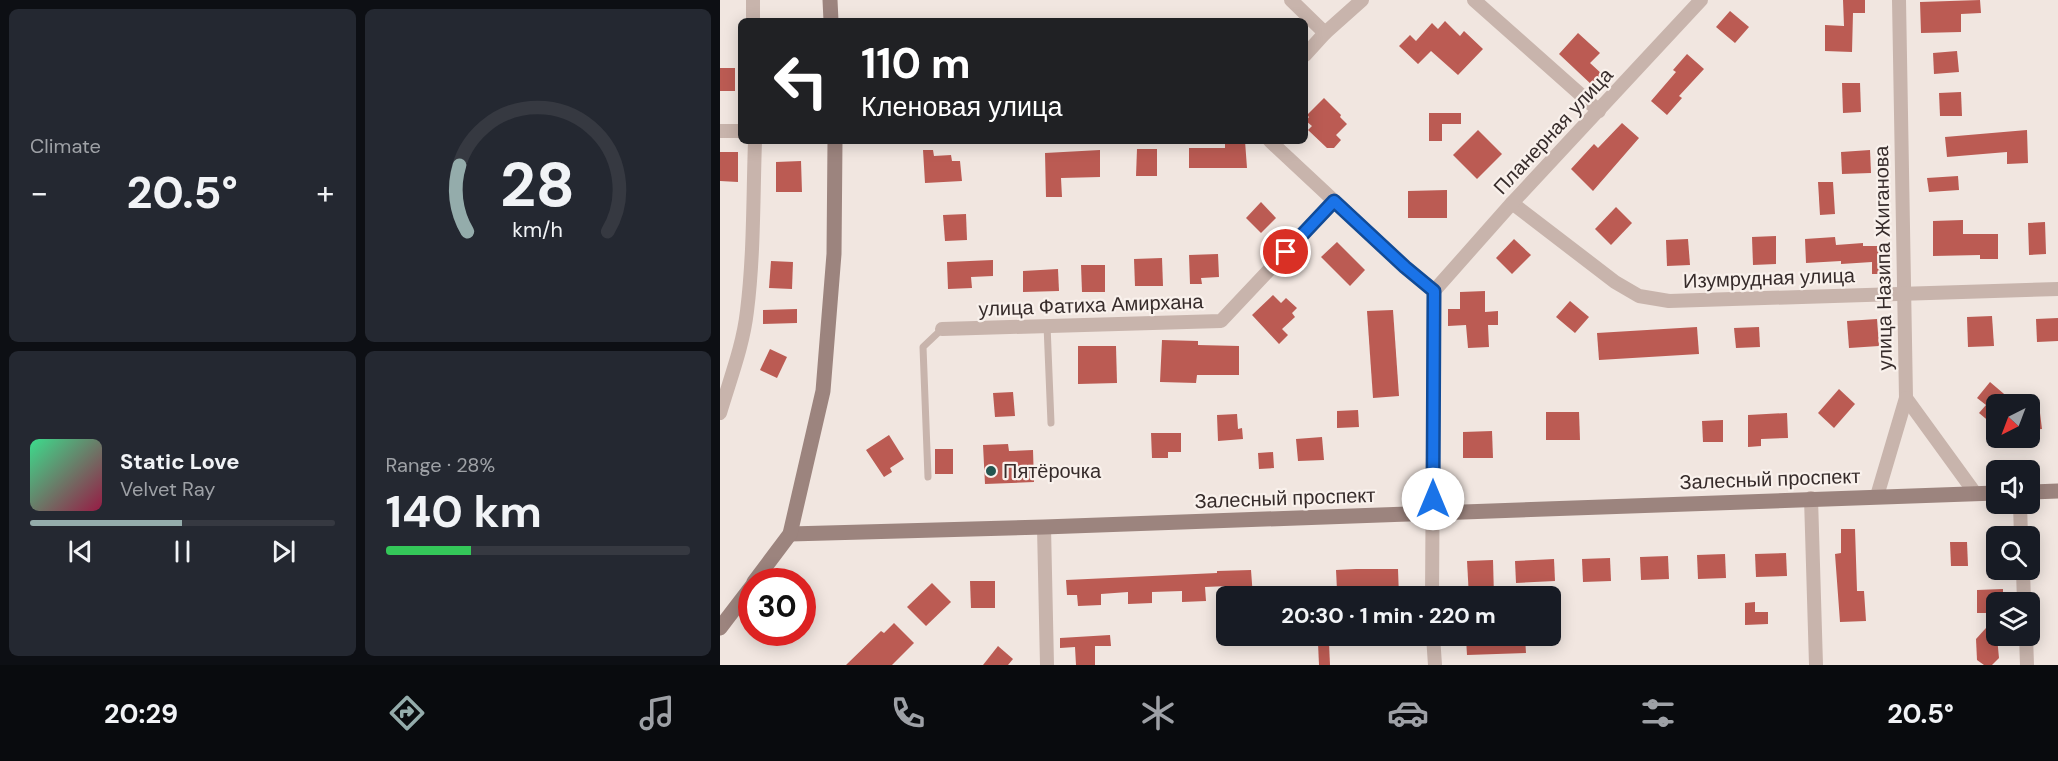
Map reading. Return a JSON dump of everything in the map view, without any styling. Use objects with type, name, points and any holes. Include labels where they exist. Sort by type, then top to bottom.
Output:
[{"type":"main road","points":[[830,0],[831,18]]},
{"type":"main road","points":[[764,568],[790,534],[823,391],[834,254],[835,144]]},
{"type":"main road","points":[[2040,492],[2058,491]]},
{"type":"main road","name":"Залесный проспект","points":[[790,534],[1986,493]]},
{"type":"main road","points":[[720,628],[738,604]]},
{"type":"street","points":[[753,0],[753,18]]},
{"type":"street","points":[[1292,0],[1325,33]]},
{"type":"street","points":[[1308,52],[1362,0]]},
{"type":"street","points":[[1474,0],[1599,111]]},
{"type":"street","name":"Планерная улица","points":[[1434,291],[1512,203],[1701,0]]},
{"type":"street","name":"улица Назипа Жиганова","points":[[1877,496],[1906,398],[1899,0]]},
{"type":"street","points":[[720,131],[738,131]]},
{"type":"street","points":[[720,413],[740,349],[747,313],[755,144]]},
{"type":"street","points":[[1273,144],[1405,267],[1434,291],[1432,586]]},
{"type":"street","name":"улица Фатиха Амирхана","points":[[942,328],[1221,321],[1334,201]]},
{"type":"street","name":"Изумрудная улица","points":[[1512,203],[1615,282],[1639,296],[1669,301],[2058,289]]},
{"type":"street","points":[[1906,398],[1975,493]]},
{"type":"street","points":[[1811,498],[1816,665]]},
{"type":"street","points":[[1044,527],[1047,665]]},
{"type":"street","points":[[1434,646],[1435,665]]},
{"type":"street","points":[[2026,646],[2027,665]]},
{"type":"lane","points":[[1047,325],[1051,423]]},
{"type":"lane","points":[[928,477],[923,347],[942,328]]},
{"type":"building","points":[[1843,0],[1865,0],[1865,13],[1853,13],[1852,52],[1825,51],[1825,25],[1844,26]]},
{"type":"building","points":[[1980,0],[1981,13],[1961,14],[1961,32],[1921,33],[1920,2]]},
{"type":"building","points":[[1730,11],[1749,27],[1735,43],[1716,27]]},
{"type":"building","points":[[1445,21],[1460,36],[1464,31],[1483,49],[1458,75],[1431,51],[1418,64],[1399,46],[1410,35],[1416,41],[1432,23],[1438,29]]},
{"type":"building","points":[[1578,33],[1600,53],[1590,63],[1603,75],[1593,86],[1559,54]]},
{"type":"building","points":[[1957,51],[1959,72],[1934,74],[1933,53]]},
{"type":"building","points":[[1687,54],[1704,69],[1679,96],[1682,98],[1667,115],[1651,101],[1676,72],[1673,70]]},
{"type":"building","points":[[720,68],[735,68],[735,91],[720,91]]},
{"type":"building","points":[[1842,83],[1860,83],[1861,112],[1843,113]]},
{"type":"building","points":[[1961,92],[1962,116],[1940,116],[1939,93]]},
{"type":"building","points":[[1324,98],[1341,115],[1340,117],[1347,124],[1336,135],[1341,140],[1334,148],[1327,148],[1308,130],[1312,126],[1308,123],[1308,114]]},
{"type":"building","points":[[1429,113],[1461,113],[1461,124],[1442,124],[1442,141],[1429,141]]},
{"type":"building","points":[[1622,123],[1639,138],[1593,191],[1571,169],[1594,144],[1598,148]]},
{"type":"building","points":[[1478,130],[1502,154],[1477,179],[1453,155]]},
{"type":"building","points":[[2027,130],[2028,163],[2007,164],[2007,152],[1947,157],[1945,137]]},
{"type":"building","points":[[1225,144],[1245,144],[1247,168],[1189,168],[1189,148],[1225,148]]},
{"type":"building","points":[[1137,149],[1157,149],[1157,176],[1136,176]]},
{"type":"building","points":[[923,150],[933,150],[934,156],[951,155],[952,161],[960,161],[962,181],[925,183]]},
{"type":"building","points":[[1100,150],[1100,177],[1061,178],[1062,197],[1046,197],[1045,153]]},
{"type":"building","points":[[1870,150],[1871,173],[1842,174],[1841,152]]},
{"type":"building","points":[[720,152],[738,152],[738,182],[720,181]]},
{"type":"building","points":[[801,161],[802,192],[776,192],[776,162]]},
{"type":"building","points":[[1958,176],[1959,190],[1929,192],[1927,178]]},
{"type":"building","points":[[1818,182],[1833,182],[1835,214],[1820,215]]},
{"type":"building","points":[[1447,190],[1447,218],[1408,218],[1408,191]]},
{"type":"building","points":[[1261,202],[1276,218],[1261,233],[1246,218]]},
{"type":"building","points":[[1616,207],[1632,223],[1611,245],[1595,229]]},
{"type":"building","points":[[966,214],[967,240],[945,241],[943,215]]},
{"type":"building","points":[[1963,220],[1963,234],[1998,234],[1998,259],[1980,259],[1980,255],[1933,256],[1933,221]]},
{"type":"building","points":[[2045,222],[2046,254],[2029,255],[2028,223]]},
{"type":"building","points":[[1776,236],[1776,264],[1753,265],[1752,237]]},
{"type":"building","points":[[1835,237],[1836,245],[1863,243],[1863,246],[1883,246],[1884,274],[1872,274],[1872,262],[1806,263],[1805,239]]},
{"type":"building","points":[[1514,239],[1531,255],[1512,274],[1496,258]]},
{"type":"building","points":[[1688,239],[1690,265],[1667,266],[1666,240]]},
{"type":"building","points":[[1337,242],[1365,270],[1350,286],[1321,257]]},
{"type":"building","points":[[1218,254],[1219,277],[1201,278],[1202,284],[1190,284],[1189,255]]},
{"type":"building","points":[[1162,258],[1163,286],[1135,286],[1134,259]]},
{"type":"building","points":[[993,260],[993,276],[971,277],[972,288],[948,289],[947,262]]},
{"type":"building","points":[[771,261],[793,262],[792,289],[769,288]]},
{"type":"building","points":[[1081,265],[1105,265],[1105,292],[1082,292]]},
{"type":"building","points":[[1058,269],[1059,291],[1023,292],[1023,271]]},
{"type":"building","points":[[1485,291],[1485,312],[1498,311],[1498,325],[1488,325],[1489,347],[1468,348],[1466,325],[1448,326],[1448,309],[1460,309],[1460,292]]},
{"type":"building","points":[[1273,295],[1281,303],[1286,298],[1297,308],[1292,313],[1295,317],[1282,329],[1288,335],[1279,344],[1252,315]]},
{"type":"building","points":[[1570,301],[1589,317],[1575,333],[1556,317]]},
{"type":"building","points":[[797,309],[797,323],[763,324],[763,310]]},
{"type":"building","points":[[1393,310],[1399,396],[1373,398],[1367,311]]},
{"type":"building","points":[[1992,316],[1994,346],[1968,347],[1967,317]]},
{"type":"building","points":[[2058,318],[2058,341],[2037,342],[2036,319]]},
{"type":"building","points":[[1877,319],[1879,346],[1849,348],[1847,321]]},
{"type":"building","points":[[1697,327],[1699,354],[1599,360],[1597,333]]},
{"type":"building","points":[[1759,327],[1760,347],[1736,348],[1734,328]]},
{"type":"building","points":[[1162,340],[1198,341],[1198,345],[1239,346],[1239,375],[1197,375],[1196,383],[1160,382]]},
{"type":"building","points":[[1078,346],[1116,346],[1117,383],[1078,384]]},
{"type":"building","points":[[770,349],[787,357],[777,378],[760,370]]},
{"type":"building","points":[[1990,382],[2004,394],[1986,394],[1986,405],[1977,398]]},
{"type":"building","points":[[1839,389],[1855,404],[1834,428],[1818,413]]},
{"type":"building","points":[[1013,392],[1015,416],[995,417],[993,393]]},
{"type":"building","points":[[1986,405],[1986,419],[1979,413]]},
{"type":"building","points":[[1358,410],[1359,427],[1337,428],[1337,411]]},
{"type":"building","points":[[1546,412],[1579,412],[1580,440],[1546,440]]},
{"type":"building","points":[[1787,413],[1788,438],[1761,439],[1761,446],[1748,447],[1748,415]]},
{"type":"building","points":[[1237,414],[1238,429],[1242,428],[1243,439],[1218,441],[1217,415]]},
{"type":"building","points":[[1723,420],[1723,442],[1703,442],[1702,421]]},
{"type":"building","points":[[1492,431],[1493,458],[1463,458],[1463,432]]},
{"type":"building","points":[[1151,433],[1181,433],[1181,452],[1168,452],[1168,458],[1152,458]]},
{"type":"building","points":[[889,435],[904,459],[890,468],[892,472],[884,477],[866,450]]},
{"type":"building","points":[[1322,437],[1324,460],[1298,461],[1296,439]]},
{"type":"building","points":[[1008,444],[1009,451],[1033,450],[1034,482],[985,484],[983,445]]},
{"type":"building","points":[[935,449],[953,449],[953,474],[935,474]]},
{"type":"building","points":[[1273,452],[1274,468],[1259,469],[1258,453]]},
{"type":"building","points":[[1841,529],[1855,529],[1857,591],[1864,591],[1866,621],[1840,622],[1835,554],[1841,553]]},
{"type":"building","points":[[1950,542],[1967,542],[1968,566],[1951,566]]},
{"type":"building","points":[[1786,553],[1787,576],[1756,577],[1755,554]]},
{"type":"building","points":[[1725,554],[1726,578],[1698,579],[1697,555]]},
{"type":"building","points":[[1668,556],[1669,579],[1641,580],[1640,557]]},
{"type":"building","points":[[1610,558],[1611,581],[1583,582],[1582,559]]},
{"type":"building","points":[[1554,559],[1555,581],[1516,583],[1515,561]]},
{"type":"building","points":[[1493,560],[1494,586],[1468,586],[1467,561]]},
{"type":"building","points":[[1398,569],[1399,586],[1337,586],[1336,570]]},
{"type":"building","points":[[1251,570],[1252,586],[1205,587],[1206,601],[1182,602],[1182,591],[1152,592],[1152,603],[1128,604],[1128,592],[1101,594],[1101,605],[1078,606],[1077,595],[1067,595],[1066,580],[1217,573],[1217,571]]},
{"type":"building","points":[[970,581],[995,581],[995,608],[971,608]]},
{"type":"building","points":[[932,583],[951,602],[926,626],[907,607]]},
{"type":"building","points":[[2003,589],[2003,592],[1986,592],[1986,613],[1977,613],[1977,590]]},
{"type":"building","points":[[1755,602],[1755,612],[1768,612],[1768,624],[1745,625],[1745,603]]},
{"type":"building","points":[[894,623],[914,643],[892,665],[846,665],[881,631],[884,633]]},
{"type":"building","points":[[1986,628],[1986,646],[1998,646],[1999,658],[1992,665],[1984,665],[1977,660],[1976,639]]},
{"type":"building","points":[[1110,635],[1111,646],[1095,646],[1095,665],[1076,665],[1075,647],[1060,648],[1060,638]]},
{"type":"building","points":[[998,646],[1013,659],[1008,665],[983,665]]},
{"type":"building","points":[[1318,646],[1329,646],[1330,665],[1319,665]]},
{"type":"building","points":[[1466,646],[1526,646],[1526,653],[1467,655]]},
{"type":"place","name":"Пятёрочка","points":[[991,471]]},
{"type":"route","points":[[1286,252],[1334,201],[1434,291],[1433,499]]}]
